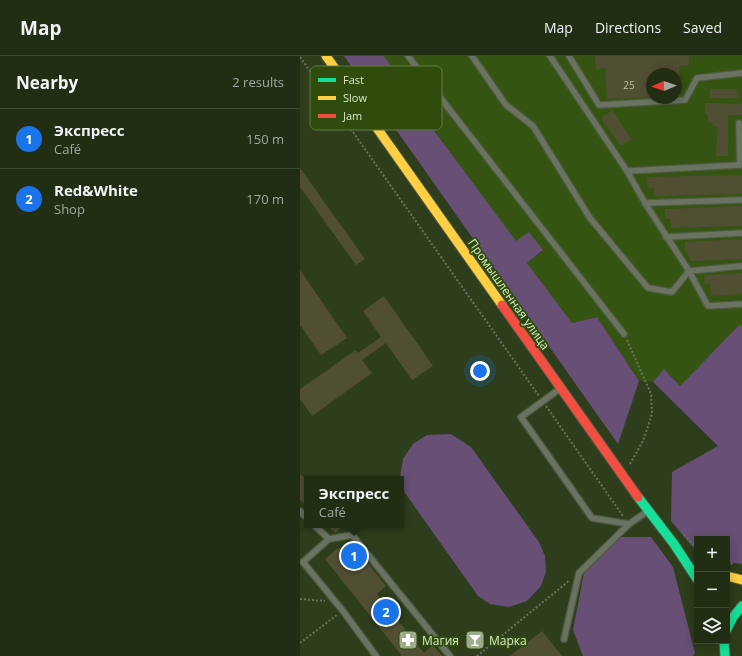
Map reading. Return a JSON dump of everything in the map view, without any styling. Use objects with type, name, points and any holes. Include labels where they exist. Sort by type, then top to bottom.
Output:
[{"type":"street","name":"Промышленная улица","points":[[326,56],[333,66]]},
{"type":"street","name":"Промышленная улица","points":[[378,130],[648,511],[674,544],[694,574]]},
{"type":"street","name":"Промышленная улица","points":[[674,544],[694,561]]},
{"type":"street","points":[[730,577],[742,580]]},
{"type":"street","points":[[730,621],[742,606]]},
{"type":"street","points":[[724,644],[724,655]]},
{"type":"lane","points":[[408,56],[416,66]]},
{"type":"lane","points":[[472,56],[506,105],[533,126],[590,218],[648,288],[672,292],[689,271],[742,266]]},
{"type":"lane","points":[[550,56],[627,170],[645,204],[689,271],[708,306],[742,304]]},
{"type":"lane","points":[[569,56],[599,105],[685,100],[698,78],[742,73]]},
{"type":"lane","points":[[442,100],[624,334]]},
{"type":"lane","points":[[627,170],[740,165],[739,123]]},
{"type":"lane","points":[[645,204],[742,200]]},
{"type":"lane","points":[[666,237],[742,233]]},
{"type":"lane","points":[[561,388],[521,417],[592,518],[629,524]]},
{"type":"lane","points":[[564,639],[579,573],[629,524],[648,511]]},
{"type":"lane","points":[[317,528],[330,539]]},
{"type":"lane","points":[[376,656],[343,611],[303,562],[330,539],[352,535],[450,656]]},
{"type":"path","points":[[300,57],[310,71]]},
{"type":"path","points":[[351,130],[629,524]]},
{"type":"path","points":[[624,334],[651,394],[652,414],[643,441],[630,465]]},
{"type":"path","points":[[478,656],[579,573]]},
{"type":"path","points":[[300,599],[336,602]]},
{"type":"path","points":[[300,643],[343,611]]},
{"type":"shaded area","points":[[344,56],[384,56],[391,66],[351,66]]},
{"type":"shaded area","points":[[384,56],[742,56],[742,325],[739,325],[680,386],[664,369],[653,382],[639,381],[597,317],[572,323],[527,263],[543,251],[516,242],[434,130],[442,130],[442,66],[391,66]]},
{"type":"shaded area","points":[[396,130],[434,130],[516,241],[529,232],[543,250],[527,263],[572,323],[597,317],[639,381],[618,444]]},
{"type":"shaded area","points":[[739,325],[742,325],[742,564],[730,562],[730,536],[694,536],[694,548],[671,521],[672,472],[718,446],[653,382],[664,369],[680,386]]},
{"type":"shaded area","points":[[451,434],[471,447],[539,542],[545,556],[546,572],[541,586],[527,601],[509,607],[490,604],[478,596],[405,493],[404,476],[400,476],[403,459],[413,444],[427,435]]},
{"type":"shaded area","points":[[621,537],[651,537],[673,567],[695,653],[693,656],[583,656],[573,630],[584,573]]},
{"type":"building","points":[[595,56],[689,56],[689,65],[679,66],[679,68],[646,68],[646,97],[607,99],[605,68],[596,69]]},
{"type":"building","points":[[710,89],[738,89],[738,98],[710,98]]},
{"type":"building","points":[[705,103],[742,104],[742,115],[728,115],[728,156],[716,156],[718,127],[713,126],[712,122],[708,122],[708,114],[705,113]]},
{"type":"building","points":[[612,110],[631,139],[621,146],[601,118]]},
{"type":"building","points":[[300,168],[365,259],[356,265],[300,187]]},
{"type":"building","points":[[742,175],[742,194],[654,196],[654,188],[648,188],[647,177]]},
{"type":"building","points":[[742,206],[742,226],[671,228],[670,219],[665,219],[665,209]]},
{"type":"building","points":[[742,239],[742,259],[691,261],[685,250],[685,242]]},
{"type":"building","points":[[300,270],[347,338],[321,355],[300,325]]},
{"type":"building","points":[[742,273],[742,294],[711,296],[710,284],[705,284],[704,275]]},
{"type":"building","points":[[384,296],[433,366],[412,380],[386,343],[362,360],[372,373],[312,416],[300,399],[300,389],[356,350],[358,353],[381,337],[363,311]]},
{"type":"building","points":[[300,474],[304,477],[304,503],[300,500]]},
{"type":"building","points":[[330,528],[340,528],[335,533]]},
{"type":"building","points":[[339,547],[346,555],[355,547],[386,586],[377,594],[424,653],[433,645],[442,656],[402,656],[325,559]]},
{"type":"building","points":[[542,631],[562,656],[510,656]]},
{"type":"traffic: fast","points":[[638,497],[674,544],[694,574]]},
{"type":"traffic: fast","points":[[730,623],[742,606]]},
{"type":"traffic: fast","points":[[724,644],[725,656]]},
{"type":"traffic: slow","points":[[326,56],[333,66]]},
{"type":"traffic: slow","points":[[378,130],[502,305]]},
{"type":"traffic: slow","points":[[730,577],[742,580]]},
{"type":"traffic: jam","points":[[502,305],[638,497]]},
{"type":"place","name":"Экспресс","points":[[354,556]]},
{"type":"place","name":"Red&White","points":[[386,612]]},
{"type":"place","name":"Магия","points":[[408,640]]},
{"type":"place","name":"Марка","points":[[475,640]]}]
